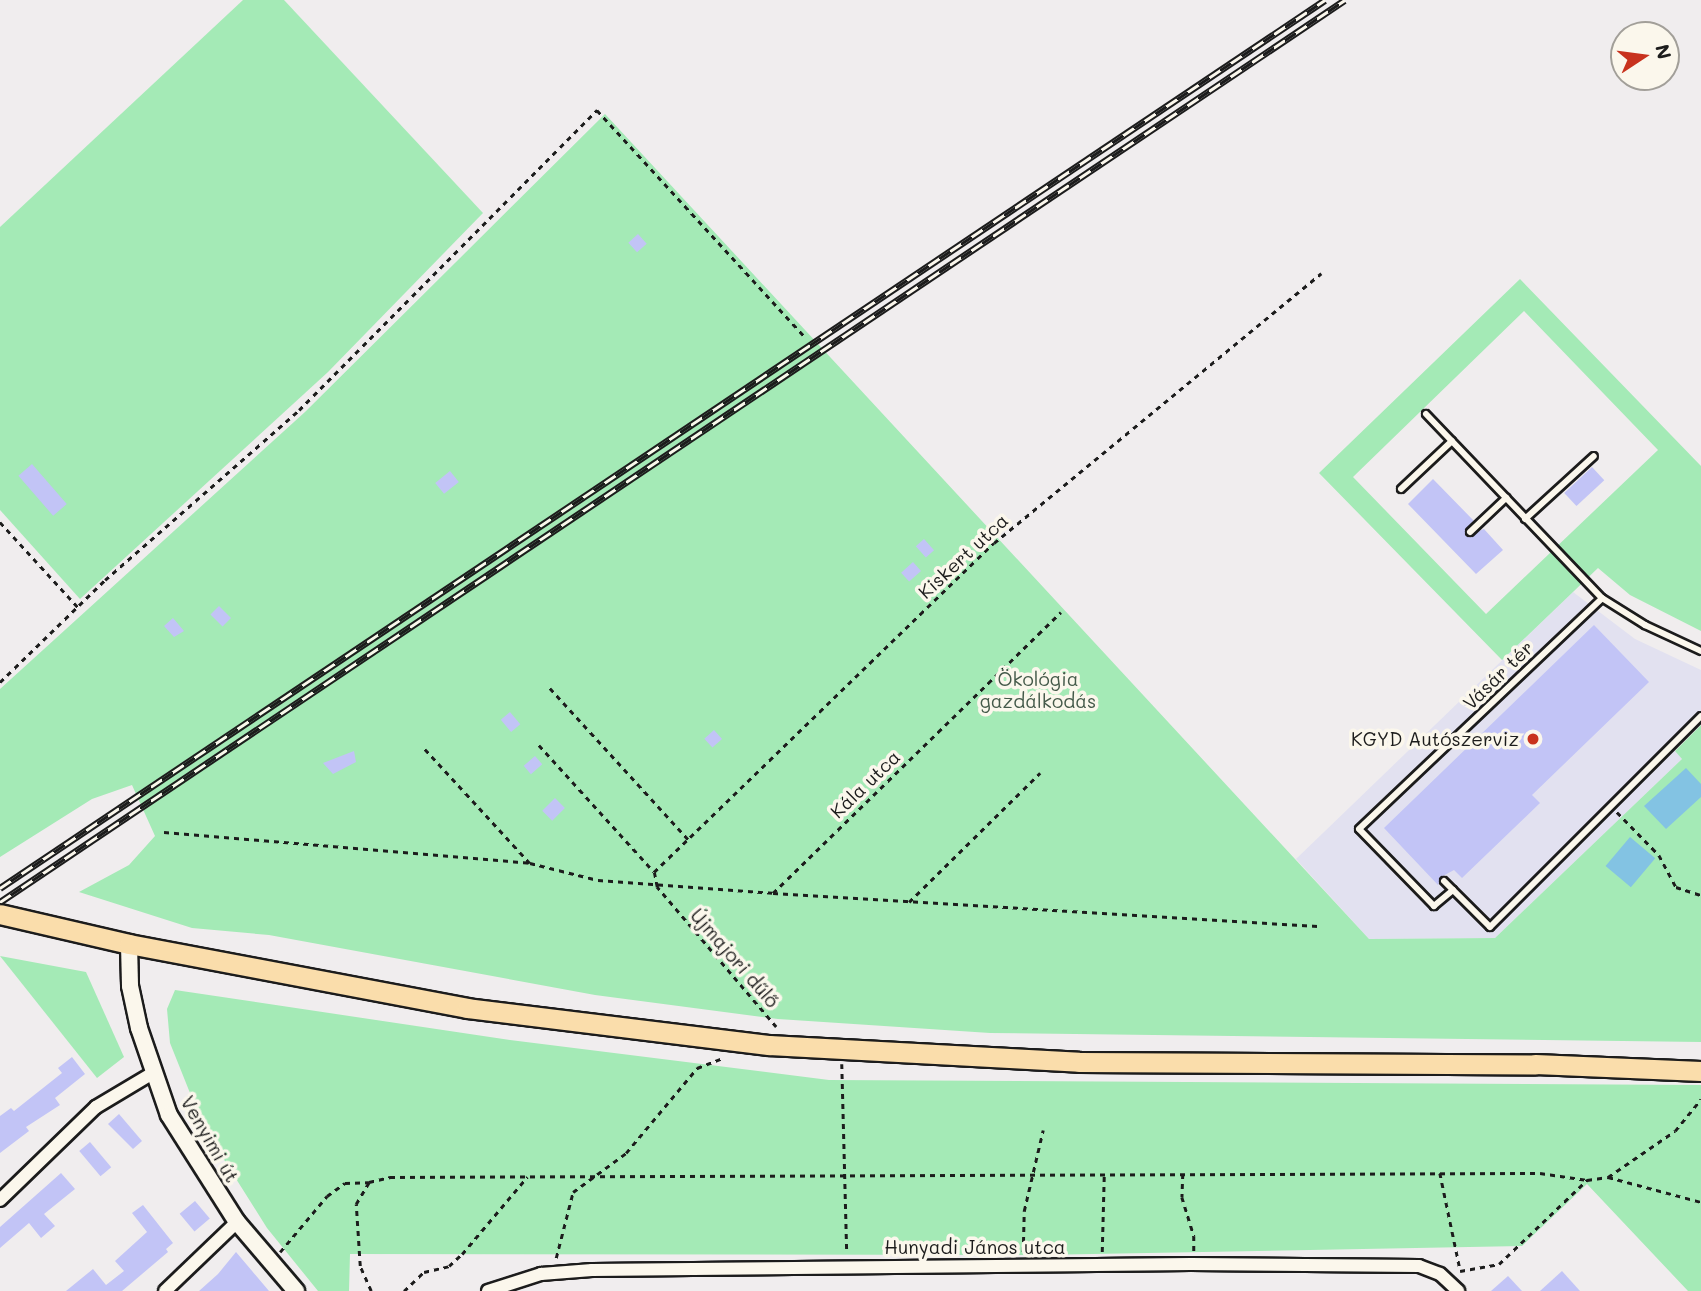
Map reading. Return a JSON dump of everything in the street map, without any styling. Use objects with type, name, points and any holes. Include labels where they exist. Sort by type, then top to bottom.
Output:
[{"type":"main road","points":[[0,914],[129,944],[467,1008],[744,1042],[1079,1062],[1535,1064],[1699,1071]]},
{"type":"street","name":"Venyimi út","points":[[129,944],[130,986],[153,1073],[193,1159],[237,1222],[296,1291]]},
{"type":"street","points":[[0,1200],[96,1107],[153,1073]]},
{"type":"street","points":[[166,1291],[237,1222]]},
{"type":"street","name":"Hunyadi János utca","points":[[488,1291],[548,1274],[847,1267],[1191,1264],[1419,1266],[1440,1274],[1458,1291]]},
{"type":"lane","points":[[1426,414],[1602,598],[1644,625],[1701,651]]},
{"type":"lane","points":[[1401,489],[1452,442]]},
{"type":"lane","points":[[1525,519],[1594,456]]},
{"type":"lane","points":[[1470,532],[1506,498]]},
{"type":"lane","name":"Vásár tér","points":[[1453,890],[1434,906],[1359,829],[1602,598]]},
{"type":"lane","points":[[1444,881],[1490,927],[1701,716]]},
{"type":"path","points":[[0,682],[78,607],[299,410],[597,110],[804,337]]},
{"type":"path","name":"Kiskert utca","points":[[654,872],[994,543],[1321,273]]},
{"type":"path","points":[[0,522],[78,607]]},
{"type":"path","name":"Kála utca","points":[[773,893],[1060,612]]},
{"type":"path","points":[[550,688],[688,839]]},
{"type":"path","points":[[539,745],[654,872],[656,885]]},
{"type":"path","points":[[425,748],[530,863]]},
{"type":"path","points":[[909,902],[1040,774]]},
{"type":"path","points":[[1612,807],[1659,855],[1676,887],[1701,895]]},
{"type":"path","points":[[164,832],[530,863],[598,880],[656,885],[1318,926]]},
{"type":"path","name":"Újmajori dűlő","points":[[656,885],[792,1046]]},
{"type":"path","points":[[548,1274],[561,1249],[573,1192],[626,1153],[697,1068],[713,1063],[744,1042]]},
{"type":"path","points":[[839,1049],[846,1081],[847,1267]]},
{"type":"path","points":[[1608,1177],[1675,1131],[1701,1099]]},
{"type":"path","points":[[1023,1266],[1024,1211],[1043,1130]]},
{"type":"path","points":[[1440,1172],[1460,1270]]},
{"type":"path","points":[[272,1263],[327,1196],[345,1183],[369,1182],[390,1177],[1539,1172],[1587,1180],[1608,1177],[1701,1202]]},
{"type":"path","points":[[1183,1174],[1182,1197],[1194,1236],[1191,1264]]},
{"type":"path","points":[[1102,1265],[1104,1175]]},
{"type":"path","points":[[404,1291],[424,1272],[449,1266],[462,1254],[527,1177]]},
{"type":"path","points":[[1440,1274],[1499,1264],[1587,1180]]},
{"type":"path","points":[[369,1182],[356,1205],[355,1235],[360,1266],[371,1291]]},
{"type":"shaded area","points":[[1573,592],[1635,639],[1701,670],[1701,725],[1675,750],[1682,759],[1495,938],[1369,939],[1296,859]]},
{"type":"green space","points":[[243,0],[284,0],[483,213],[328,372],[80,599],[0,510],[0,227]]},
{"type":"green space","name":"Ökológia gazdálkodás","points":[[605,114],[1369,939],[1495,938],[1682,759],[1675,751],[1701,725],[1701,1042],[990,1033],[778,1019],[595,995],[269,935],[192,928],[79,892],[129,865],[155,836],[132,785],[92,799],[0,857],[0,689],[305,412]]},
{"type":"green space","points":[[1520,279],[1701,466],[1701,631],[1630,595],[1598,568],[1502,660],[1319,473]],"holes":[[[1524,311],[1658,450],[1486,614],[1353,477]]]},
{"type":"green space","points":[[0,956],[86,972],[124,1057],[97,1078]]},
{"type":"green space","points":[[175,990],[510,1040],[829,1080],[1701,1085],[1701,1291],[1688,1291],[1587,1184],[1522,1246],[1037,1255],[350,1254],[349,1291],[318,1291],[267,1228],[204,1128],[170,1043],[167,1009]]},
{"type":"water","points":[[1686,768],[1701,784],[1701,797],[1666,829],[1644,806]]},
{"type":"water","points":[[1630,837],[1655,858],[1631,887],[1606,866]]},
{"type":"building","points":[[638,234],[647,244],[637,252],[628,243]]},
{"type":"building","points":[[32,464],[67,504],[53,516],[18,476]]},
{"type":"building","points":[[1592,467],[1604,480],[1576,506],[1564,493]]},
{"type":"building","points":[[450,471],[459,482],[444,494],[435,483]]},
{"type":"building","points":[[1433,479],[1474,521],[1465,530],[1466,536],[1484,529],[1503,550],[1476,574],[1408,504]]},
{"type":"building","points":[[924,539],[934,550],[926,558],[916,546]]},
{"type":"building","points":[[913,562],[921,571],[909,582],[901,573]]},
{"type":"building","points":[[219,606],[231,618],[223,627],[211,614]]},
{"type":"building","points":[[173,618],[184,631],[174,637],[164,626]]},
{"type":"building","name":"KGYD Autószerviz","points":[[1594,625],[1649,682],[1532,795],[1540,803],[1462,878],[1454,870],[1441,877],[1438,885],[1384,828]]},
{"type":"building","points":[[510,712],[520,724],[511,732],[501,720]]},
{"type":"building","points":[[714,730],[722,739],[712,748],[704,739]]},
{"type":"building","points":[[354,751],[356,762],[333,774],[323,763]]},
{"type":"building","points":[[535,756],[542,764],[531,774],[524,766]]},
{"type":"building","points":[[555,798],[565,808],[552,821],[542,811]]},
{"type":"building","points":[[72,1057],[85,1074],[55,1098],[60,1105],[26,1127],[29,1131],[0,1153],[0,1116],[11,1108],[14,1111],[62,1073],[58,1068]]},
{"type":"building","points":[[119,1114],[142,1141],[133,1149],[108,1124]]},
{"type":"building","points":[[90,1142],[111,1167],[100,1176],[79,1151]]},
{"type":"building","points":[[61,1173],[75,1189],[44,1214],[55,1226],[41,1238],[29,1223],[0,1248],[0,1227]]},
{"type":"building","points":[[195,1201],[210,1219],[194,1231],[180,1214]]},
{"type":"building","points":[[143,1205],[173,1243],[166,1249],[168,1252],[122,1291],[66,1291],[93,1269],[106,1285],[124,1271],[115,1261],[147,1232],[132,1213]]},
{"type":"building","points":[[236,1252],[269,1291],[199,1291],[218,1274]]},
{"type":"building","points":[[1562,1271],[1580,1291],[1540,1291]]},
{"type":"building","points":[[1508,1276],[1522,1291],[1491,1291]]},
{"type":"railway","points":[[0,888],[1325,0]]},
{"type":"railway","points":[[0,902],[1345,0]]},
{"type":"place","name":"KGYD Autószerviz","points":[[1533,739]]}]
